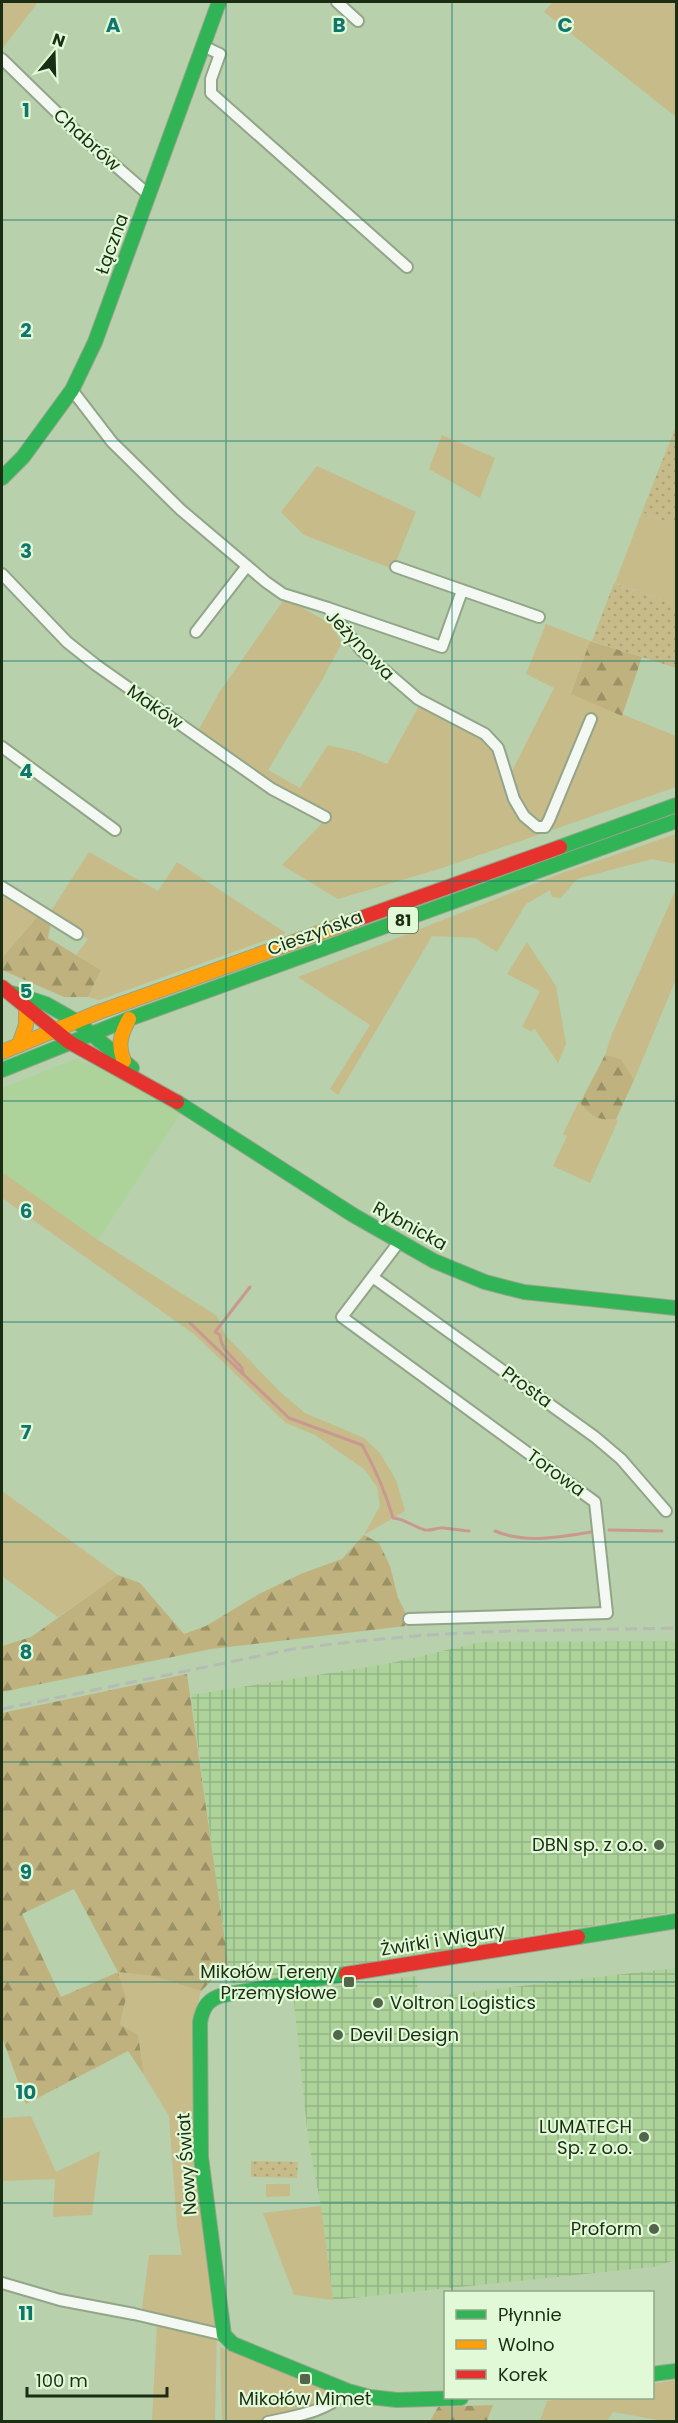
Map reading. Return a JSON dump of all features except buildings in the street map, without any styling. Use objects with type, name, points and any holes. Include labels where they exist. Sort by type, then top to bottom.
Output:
[{"type":"street","name":"Łączna","points":[[2,478],[23,456],[72,390],[95,342],[219,2]]},
{"type":"street","points":[[337,2],[358,21]]},
{"type":"street","points":[[203,46],[220,54],[211,79],[211,93],[407,267]]},
{"type":"street","name":"Chabrów","points":[[2,59],[79,134],[148,195]]},
{"type":"street","name":"Jeżynowa","points":[[72,390],[112,442],[181,510],[247,566],[283,594],[328,608],[361,650],[418,699],[485,734],[498,748],[514,799],[524,816],[537,827],[545,827],[549,820],[591,719]]},
{"type":"street","points":[[196,632],[247,566]]},
{"type":"street","points":[[396,567],[539,617]]},
{"type":"street","name":"Maków","points":[[2,574],[67,642],[96,665],[272,789],[326,817]]},
{"type":"street","points":[[328,608],[442,648],[462,591]]},
{"type":"street","points":[[2,747],[115,830]]},
{"type":"street","name":"Cieszyńska","points":[[2,1052],[76,1020],[676,805]]},
{"type":"street","name":"Cieszyńska","points":[[2,1070],[129,1019],[676,821]]},
{"type":"street","points":[[2,886],[76,934]]},
{"type":"street","name":"Rybnicka","points":[[5,990],[46,1004],[76,1020],[158,1090]]},
{"type":"street","name":"Rybnicka","points":[[5,990],[69,1042],[158,1090],[343,1209],[399,1242],[458,1272],[524,1292],[676,1308]]},
{"type":"street","points":[[18,1045],[26,1025],[26,1009]]},
{"type":"street","points":[[124,1061],[119,1051],[118,1039],[129,1019]]},
{"type":"street","name":"Torowa","points":[[399,1242],[374,1278],[342,1317],[595,1502],[608,1613],[409,1619]]},
{"type":"street","name":"Prosta","points":[[374,1278],[595,1437],[621,1459],[666,1511]]},
{"type":"street","name":"Żwirki i Wigury","points":[[216,1995],[676,1921]]},
{"type":"street","name":"Nowy Świat","points":[[216,1995],[205,2003],[200,2022],[201,2157],[224,2335]]},
{"type":"street","points":[[2,2283],[60,2300],[224,2335],[233,2344],[348,2391],[382,2400],[444,2398]]},
{"type":"street","points":[[654,2374],[676,2372]]},
{"type":"street","points":[[268,2421],[303,2414],[336,2402],[348,2391]]},
{"type":"shaded area","points":[[2,2],[38,2],[2,49]]},
{"type":"shaded area","points":[[553,2],[676,2],[676,117],[544,12]]},
{"type":"shaded area","points":[[676,426],[676,526],[642,512]]},
{"type":"shaded area","points":[[442,435],[495,458],[480,498],[429,469]]},
{"type":"shaded area","points":[[317,466],[416,512],[393,569],[304,535],[281,512]]},
{"type":"shaded area","points":[[642,512],[676,526],[676,605],[615,583]]},
{"type":"shaded area","points":[[614,583],[676,605],[676,668],[592,641]]},
{"type":"shaded area","points":[[285,598],[331,624],[342,643],[268,770],[300,788],[328,745],[357,752],[387,764],[419,706],[485,738],[511,773],[554,688],[526,674],[546,624],[590,641],[572,694],[676,736],[676,787],[439,869],[338,899],[282,865],[324,821],[213,755],[223,746],[198,731],[219,693]]},
{"type":"shaded area","points":[[676,834],[676,864],[652,859],[577,879],[561,898],[552,897],[550,890],[526,904],[497,952],[475,938],[432,936],[338,1095],[330,1089],[370,1025],[298,977],[562,873]]},
{"type":"shaded area","points":[[89,852],[158,891],[177,862],[286,933],[99,1000],[88,997],[101,970],[76,955],[88,939],[49,914]]},
{"type":"shaded area","points":[[676,889],[676,979],[634,1080],[621,1059],[605,1055],[612,1034]]},
{"type":"shaded area","points":[[6,893],[39,915],[2,958],[2,901]]},
{"type":"shaded area","points":[[527,942],[556,986],[566,1044],[558,1063],[535,1029],[531,1031],[522,1027],[540,991],[507,974]]},
{"type":"shaded area","points":[[76,1059],[127,1079],[182,1111],[98,1240],[2,1172],[2,1088]]},
{"type":"shaded area","points":[[579,1101],[595,1116],[618,1121],[590,1183],[553,1166],[567,1136],[563,1134]]},
{"type":"shaded area","points":[[2,1172],[98,1240],[217,1316],[226,1336],[280,1392],[305,1413],[364,1438],[380,1453],[396,1480],[405,1511],[364,1535],[380,1506],[377,1487],[364,1469],[315,1435],[286,1423],[194,1334],[2,1198]]},
{"type":"shaded area","points":[[2,1491],[118,1575],[58,1617],[2,1576]]},
{"type":"shaded area","points":[[676,1641],[676,1912],[231,1984],[191,1695],[387,1664],[481,1642]]},
{"type":"shaded area","points":[[676,1968],[676,2260],[653,2267],[333,2300],[321,2206],[308,2138],[293,1992],[416,1976],[419,1998]]},
{"type":"shaded area","points":[[118,1972],[153,1976],[201,1991],[195,2015],[217,2330],[215,2421],[152,2421],[157,2325],[142,2308],[149,2255],[182,2255],[177,2226],[169,2116],[144,2075],[138,2035],[120,2024],[126,1998]]},
{"type":"shaded area","points":[[31,2116],[56,2172],[100,2151],[92,2215],[53,2217],[55,2179],[2,2181],[2,2118]]},
{"type":"shaded area","points":[[251,2161],[298,2162],[297,2178],[251,2177]]},
{"type":"shaded area","points":[[266,2184],[290,2184],[290,2196],[266,2197]]},
{"type":"shaded area","points":[[321,2206],[333,2300],[294,2295],[263,2213]]},
{"type":"shaded area","points":[[220,2347],[335,2392],[334,2396],[302,2413],[254,2421],[222,2421]]},
{"type":"shaded area","points":[[676,2380],[676,2421],[613,2412],[607,2421],[540,2421],[547,2401],[654,2399],[654,2384]]},
{"type":"green space","points":[[590,641],[642,657],[622,716],[571,694]]},
{"type":"green space","points":[[39,915],[51,922],[48,938],[101,970],[88,997],[64,997],[2,970],[2,958]]},
{"type":"green space","points":[[605,1055],[621,1059],[634,1080],[616,1119],[596,1117],[580,1103]]},
{"type":"green space","points":[[364,1535],[379,1543],[390,1566],[398,1598],[406,1614],[405,1626],[211,1649],[2,1692],[2,1646],[31,1637],[118,1575],[140,1583],[184,1634],[206,1626],[259,1594],[303,1573],[342,1559]]},
{"type":"green space","points":[[187,1674],[230,1976],[213,1979],[201,1991],[153,1976],[118,1972],[126,1998],[120,2024],[138,2035],[144,2075],[128,2051],[26,2104],[2,2037],[2,1713]],"holes":[[[74,1889],[118,1972],[61,1997],[22,1914]]]},
{"type":"green space","points":[[493,2405],[487,2421],[430,2421],[438,2407]]},
{"type":"waterway","points":[[243,1374],[242,1368],[225,1349],[220,1335],[215,1332],[250,1287]]},
{"type":"waterway","points":[[190,1323],[289,1418],[362,1445],[380,1481],[393,1518],[401,1519],[425,1530],[442,1528],[469,1531]]},
{"type":"waterway","points":[[609,1530],[662,1531]]},
{"type":"waterway","points":[[495,1531],[530,1538],[591,1532]]},
{"type":"railway","points":[[2,1709],[293,1649],[359,1641],[509,1631],[676,1628]]},
{"type":"traffic: fast","points":[[2,478],[23,457],[72,390],[95,342],[219,2]]},
{"type":"traffic: fast","points":[[560,847],[676,805]]},
{"type":"traffic: fast","points":[[2,1070],[129,1019],[676,821]]},
{"type":"traffic: fast","points":[[12,993],[46,1004],[76,1021],[132,1068]]},
{"type":"traffic: fast","points":[[177,1102],[353,1215],[434,1261],[485,1282],[524,1292],[676,1308]]},
{"type":"traffic: fast","points":[[578,1937],[676,1921]]},
{"type":"traffic: fast","points":[[346,1974],[223,1995],[210,2001],[203,2012],[200,2022],[201,2157],[224,2335],[233,2344],[348,2391],[370,2397],[397,2400],[444,2399]]},
{"type":"traffic: fast","points":[[654,2374],[676,2371]]},
{"type":"traffic: slow","points":[[2,1052],[99,1012],[358,919]]},
{"type":"traffic: slow","points":[[19,1045],[26,1025],[26,1009]]},
{"type":"traffic: slow","points":[[124,1061],[121,1040],[129,1019]]},
{"type":"traffic: jam","points":[[358,919],[560,847]]},
{"type":"traffic: jam","points":[[2,987],[69,1042],[177,1102]]},
{"type":"traffic: jam","points":[[346,1974],[578,1937]]},
{"type":"place","name":"DBN sp. z o.o.","points":[[659,1845]]},
{"type":"place","name":"Mikołów Tereny Przemysłowe","points":[[349,1982]]},
{"type":"place","name":"Voltron Logistics","points":[[378,2003]]},
{"type":"place","name":"Devil Design","points":[[338,2035]]},
{"type":"place","name":"LUMATECH Sp. z o.o.","points":[[644,2137]]},
{"type":"place","name":"Proform","points":[[654,2229]]},
{"type":"place","name":"Mikołów Mimet","points":[[305,2379]]}]
